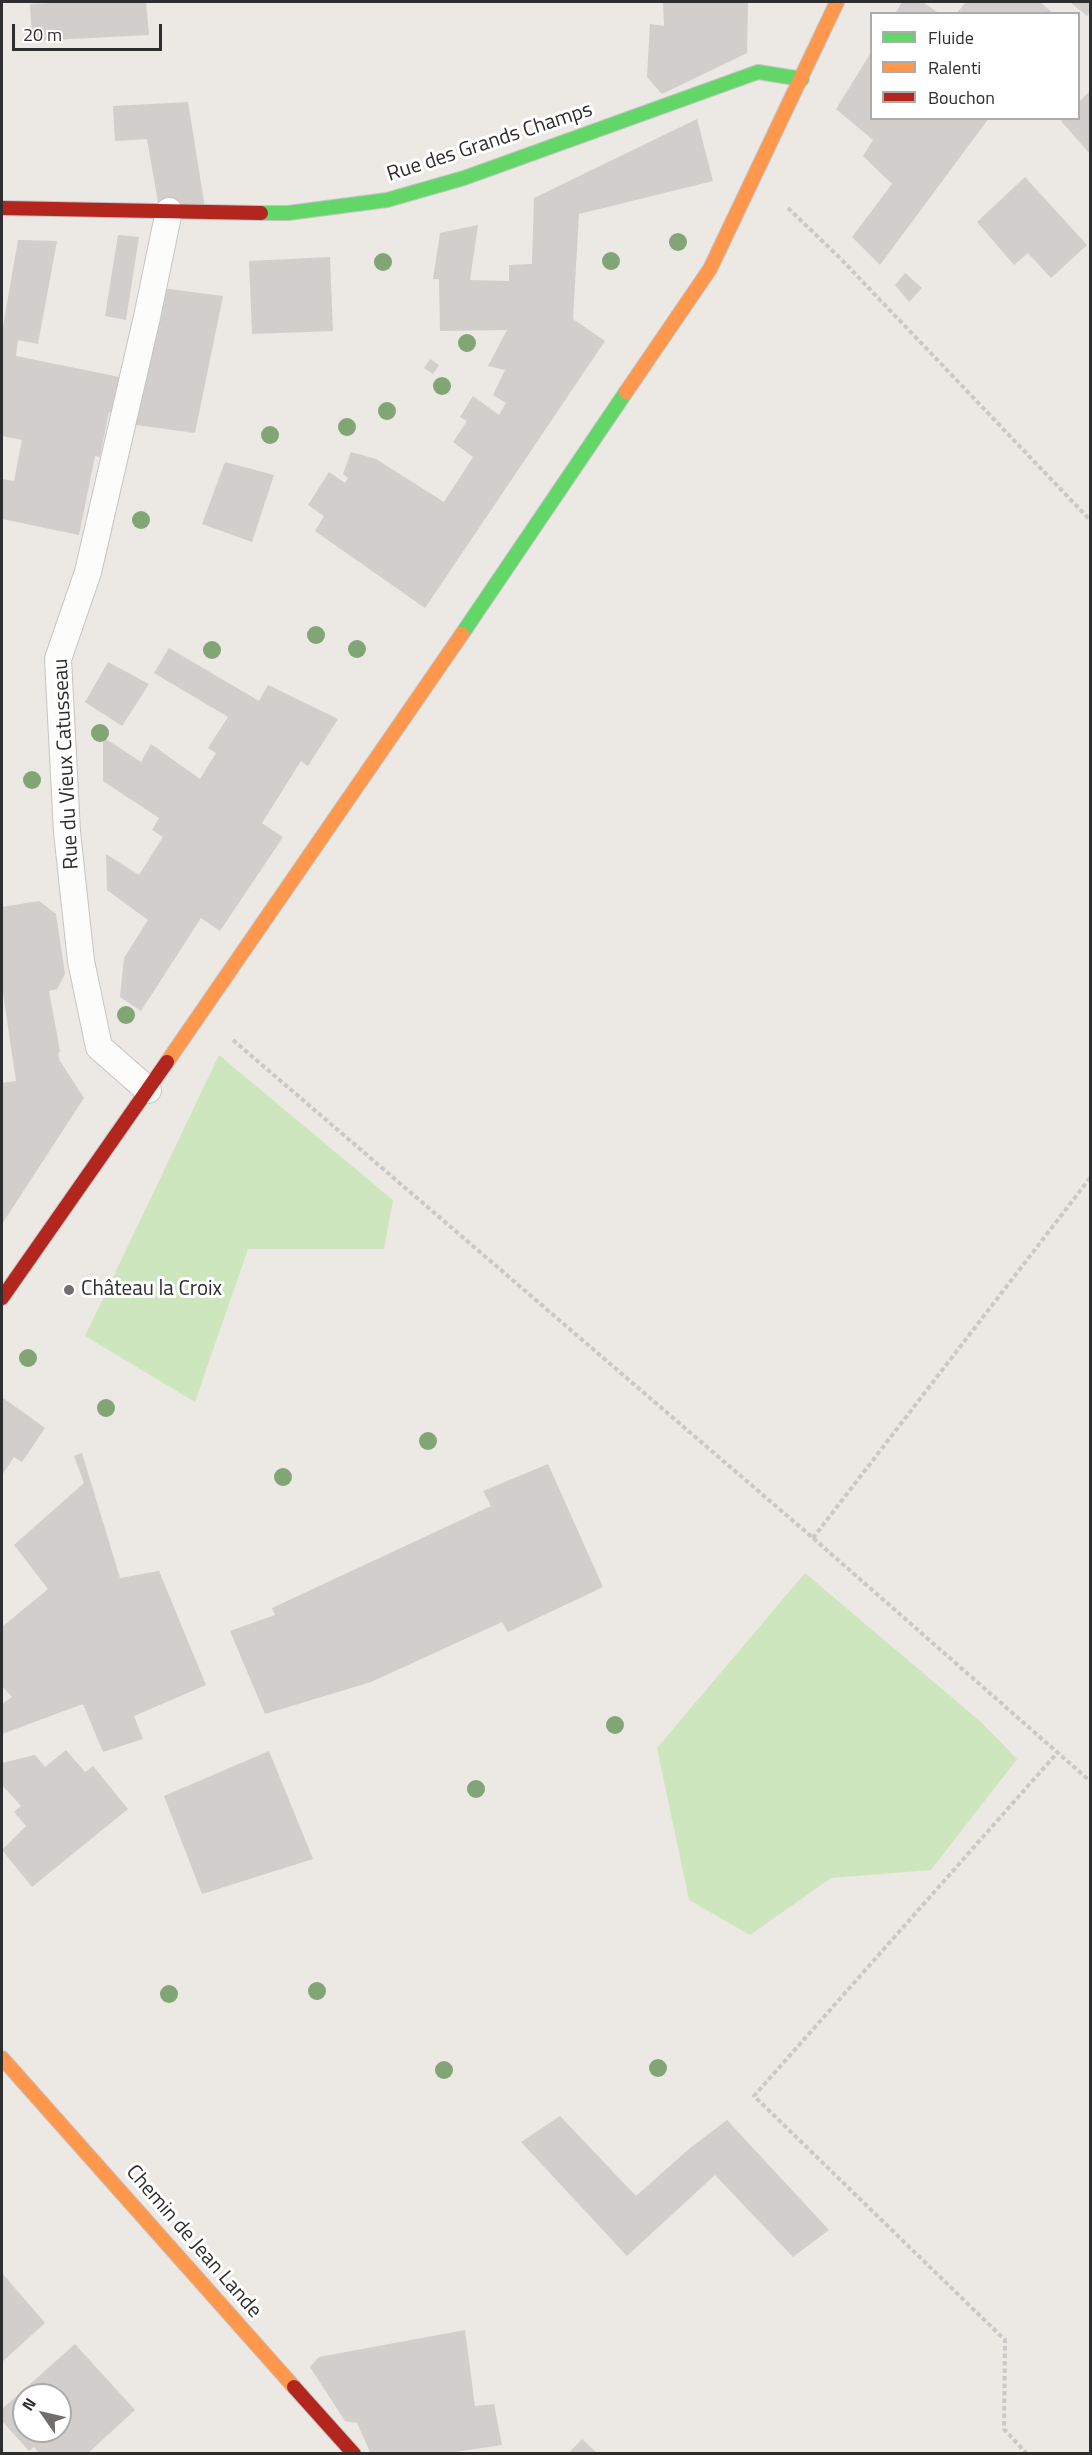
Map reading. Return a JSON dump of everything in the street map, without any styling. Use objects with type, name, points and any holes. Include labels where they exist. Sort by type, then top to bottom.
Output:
[{"type":"main road","points":[[2,1298],[334,822],[710,268],[802,80],[837,2]]},
{"type":"main road","name":"Rue des Grands Champs","points":[[2,208],[288,213],[387,200],[464,178],[758,72],[802,80]]},
{"type":"main road","name":"Chemin de Jean Lande","points":[[2,2058],[354,2454]]},
{"type":"lane","name":"Rue du Vieux Catusseau","points":[[148,1090],[99,1047],[81,961],[68,832],[58,659],[88,572],[145,329],[169,211]]},
{"type":"path","points":[[755,177],[841,259],[1090,520]]},
{"type":"path","points":[[201,1012],[813,1538],[1090,1781]]},
{"type":"path","points":[[813,1538],[1090,1178]]},
{"type":"path","points":[[1027,2454],[1004,2429],[1005,2340],[754,2096],[1058,1752]]},
{"type":"green space","points":[[219,1055],[393,1200],[384,1249],[248,1249],[195,1402],[85,1336]]},
{"type":"green space","points":[[805,1573],[981,1722],[1017,1759],[931,1870],[831,1878],[750,1935],[689,1900],[657,1748]]},
{"type":"building","points":[[146,2],[149,35],[32,41],[30,4]]},
{"type":"building","points":[[663,2],[748,2],[747,53],[662,94],[647,77],[650,24],[664,26]]},
{"type":"building","points":[[902,2],[923,2],[937,12],[896,12]]},
{"type":"building","points":[[966,2],[1040,2],[1052,12],[958,12]]},
{"type":"building","points":[[1070,2],[1090,2],[1090,12],[1087,16]]},
{"type":"building","points":[[870,54],[870,120],[988,120],[880,265],[852,237],[892,184],[863,156],[873,140],[836,109]]},
{"type":"building","points":[[1090,91],[1090,154],[1061,121],[1080,120],[1080,101]]},
{"type":"building","points":[[188,102],[205,208],[159,208],[147,139],[115,141],[113,106]]},
{"type":"building","points":[[697,119],[713,181],[579,214],[573,319],[605,341],[425,608],[315,531],[324,516],[308,505],[329,472],[345,483],[348,478],[343,474],[351,452],[376,459],[444,502],[473,457],[453,442],[467,421],[460,417],[473,396],[499,415],[506,403],[493,395],[505,370],[488,366],[507,330],[440,331],[439,279],[433,279],[440,233],[478,225],[470,280],[509,281],[509,265],[532,264],[534,198]]},
{"type":"building","points":[[1025,177],[1087,245],[1051,278],[1028,253],[1014,265],[977,222]]},
{"type":"building","points":[[118,235],[139,237],[126,320],[105,316]]},
{"type":"building","points":[[18,240],[57,241],[38,344],[18,340],[16,356],[124,378],[118,413],[109,412],[100,457],[95,456],[79,535],[2,519],[2,479],[14,481],[22,440],[2,436],[2,332]]},
{"type":"building","points":[[330,257],[333,331],[252,334],[249,261]]},
{"type":"building","points":[[905,273],[922,288],[909,302],[895,285]]},
{"type":"building","points":[[161,288],[223,296],[195,433],[136,425]]},
{"type":"building","points":[[430,359],[439,365],[433,374],[424,368]]},
{"type":"building","points":[[225,462],[274,475],[252,542],[202,524]]},
{"type":"building","points":[[169,648],[259,701],[268,685],[338,719],[308,766],[301,761],[262,823],[283,837],[220,931],[201,918],[141,1011],[120,997],[124,958],[148,920],[107,890],[106,854],[139,875],[163,837],[152,830],[159,818],[103,781],[103,737],[141,762],[151,744],[200,779],[216,753],[208,748],[228,717],[154,673]]},
{"type":"building","points":[[108,662],[149,684],[122,726],[85,702]]},
{"type":"building","points":[[39,901],[56,914],[65,974],[57,989],[49,991],[60,1051],[58,1054],[60,1061],[84,1098],[2,1224],[2,1083],[16,1081],[2,987],[2,907]]},
{"type":"building","points":[[2,1397],[45,1428],[22,1462],[14,1457],[2,1475]]},
{"type":"building","points":[[82,1453],[120,1578],[159,1571],[206,1685],[134,1716],[143,1739],[103,1752],[83,1704],[2,1734],[2,1704],[12,1697],[2,1686],[2,1627],[48,1589],[14,1545],[84,1483],[74,1456]]},
{"type":"building","points":[[548,1464],[603,1587],[508,1632],[502,1622],[371,1682],[265,1714],[230,1631],[275,1615],[272,1608],[491,1506],[483,1491]]},
{"type":"building","points":[[66,1750],[85,1772],[93,1766],[128,1809],[32,1887],[2,1850],[26,1826],[14,1812],[21,1806],[2,1785],[2,1763],[35,1755],[45,1767]]},
{"type":"building","points":[[269,1751],[313,1859],[202,1894],[164,1796]]},
{"type":"building","points":[[560,2116],[636,2196],[690,2148],[727,2120],[829,2230],[793,2257],[715,2175],[627,2256],[521,2142]]},
{"type":"building","points":[[2,2273],[45,2323],[2,2362]]},
{"type":"building","points":[[465,2330],[475,2406],[494,2404],[502,2445],[442,2454],[371,2454],[357,2423],[345,2421],[310,2367],[319,2357]]},
{"type":"building","points":[[75,2344],[135,2410],[87,2454],[40,2454],[34,2447],[29,2451],[22,2443],[72,2443],[72,2383],[31,2383]]},
{"type":"building","points":[[12,2400],[12,2432],[2,2421],[2,2409]]},
{"type":"building","points":[[582,2439],[596,2452],[568,2454]]},
{"type":"traffic: fast","points":[[261,213],[288,213],[387,200],[464,178],[758,72],[802,79]]},
{"type":"traffic: fast","points":[[462,634],[626,392]]},
{"type":"traffic: slow","points":[[626,392],[710,269],[837,2]]},
{"type":"traffic: slow","points":[[167,1062],[462,634]]},
{"type":"traffic: slow","points":[[2,2058],[294,2387]]},
{"type":"traffic: jam","points":[[2,208],[261,213]]},
{"type":"traffic: jam","points":[[2,1298],[167,1062]]},
{"type":"traffic: jam","points":[[294,2387],[354,2454]]},
{"type":"place","name":"Château la Croix","points":[[69,1290]]}]
